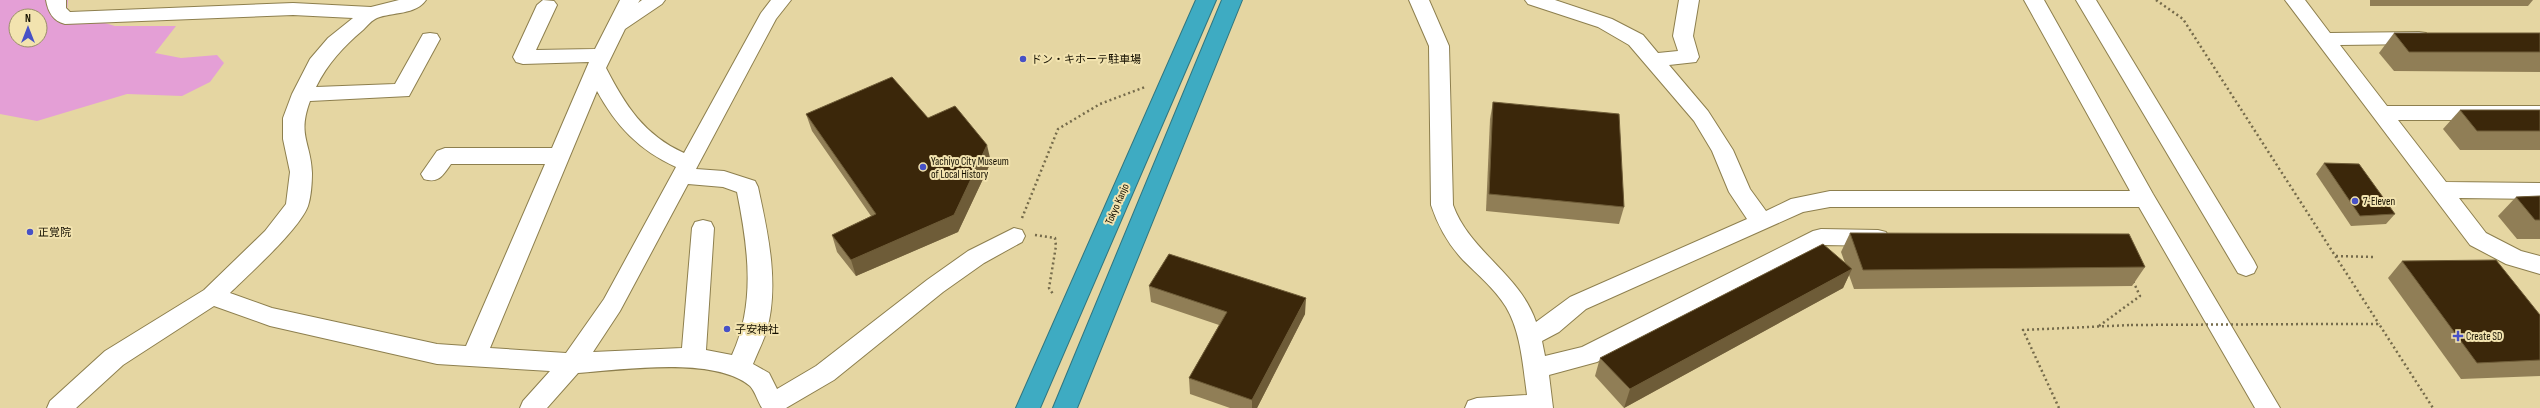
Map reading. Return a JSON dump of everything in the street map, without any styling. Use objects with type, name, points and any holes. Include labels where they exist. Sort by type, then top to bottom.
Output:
[{"type":"highway","name":"Tokyo Kanjo","points":[[1028,408],[1171,84],[1206,0]]},
{"type":"highway","points":[[1065,408],[1232,0]]},
{"type":"street","points":[[56,0],[57,9],[65,18],[250,12],[293,9],[371,13],[394,9],[416,0]]},
{"type":"street","points":[[474,356],[599,62],[630,0]]},
{"type":"street","points":[[619,24],[655,0]]},
{"type":"street","points":[[532,408],[572,362],[612,305],[768,17],[781,0]]},
{"type":"street","points":[[1420,0],[1438,46],[1442,205],[1446,218],[1459,241],[1511,295],[1530,336],[1541,407],[1477,408]]},
{"type":"street","points":[[1535,0],[1605,23],[1636,40],[1701,116],[1722,150],[1740,192],[1762,222]]},
{"type":"street","points":[[1654,60],[1690,57],[1683,36],[1689,0]]},
{"type":"street","points":[[2034,0],[2145,199],[2268,408]]},
{"type":"street","points":[[2086,0],[2246,267]]},
{"type":"street","points":[[2295,0],[2478,239],[2514,258],[2540,265]]},
{"type":"street","points":[[547,5],[523,57],[599,62]]},
{"type":"street","points":[[59,408],[114,358],[212,296],[273,237],[297,206],[301,172],[294,139],[293,118],[302,94],[317,64],[335,43],[371,13]]},
{"type":"street","points":[[2324,39],[2436,38]]},
{"type":"street","points":[[302,94],[402,91],[430,39]]},
{"type":"street","points":[[599,62],[622,119],[646,142],[670,156],[684,170],[724,179],[747,187],[753,215],[762,288],[755,329],[739,368]]},
{"type":"street","points":[[2381,113],[2540,113]]},
{"type":"street","points":[[432,174],[445,156],[560,156]]},
{"type":"street","points":[[2441,190],[2540,191]]},
{"type":"street","points":[[1530,336],[1551,325],[1578,303],[1799,205],[1830,199],[2145,199]]},
{"type":"street","points":[[693,359],[703,228]]},
{"type":"street","points":[[212,296],[270,317],[437,354],[572,362],[693,359],[720,361],[739,368],[760,380],[774,406],[825,373],[935,286],[976,257],[1014,236]]},
{"type":"street","points":[[1535,369],[1588,355],[1820,237],[1899,238]]},
{"type":"path","points":[[2156,0],[2183,19],[2433,408]]},
{"type":"path","points":[[1075,300],[1052,294],[1049,288],[1056,246],[1055,238],[1040,234],[1014,236],[1058,129],[1068,120],[1136,90],[1171,84]]},
{"type":"path","points":[[2336,256],[2373,257]]},
{"type":"path","points":[[2098,327],[2140,296],[2129,275]]},
{"type":"path","points":[[2059,408],[2023,330],[2131,325],[2379,324]]},
{"type":"shaded area","points":[[0,0],[68,0],[67,12],[115,26],[176,26],[155,53],[181,58],[217,55],[224,63],[210,82],[182,96],[127,94],[37,121],[0,114]]},
{"type":"building","points":[[2394,33],[2540,33],[2540,52],[2409,52]]},
{"type":"building","points":[[892,77],[928,118],[955,106],[987,145],[954,215],[851,260],[832,235],[876,214],[806,114]]},
{"type":"building","points":[[1493,102],[1619,114],[1624,207],[1489,194]]},
{"type":"building","points":[[2460,110],[2540,110],[2540,131],[2477,131]]},
{"type":"building","points":[[2324,163],[2359,164],[2395,214],[2360,216]]},
{"type":"building","points":[[2540,196],[2540,220],[2535,220],[2516,197]]},
{"type":"building","points":[[1850,233],[2129,234],[2145,267],[1863,270]]},
{"type":"building","points":[[1823,244],[1852,269],[1630,389],[1600,358]]},
{"type":"building","points":[[1169,254],[1306,298],[1252,400],[1189,378],[1227,312],[1149,286]]},
{"type":"building","points":[[2496,260],[2540,315],[2540,360],[2477,363],[2402,261]]},
{"type":"place","name":"ドン・キホーテ駐車場","points":[[1023,59]]},
{"type":"place","name":"Yachiyo City Museum of Local History","points":[[923,167]]},
{"type":"place","name":"7-Eleven","points":[[2355,201]]},
{"type":"place","name":"正覚院","points":[[30,232]]},
{"type":"place","name":"子安神社","points":[[727,329]]},
{"type":"place","name":"Create SD","points":[[2458,336]]}]
